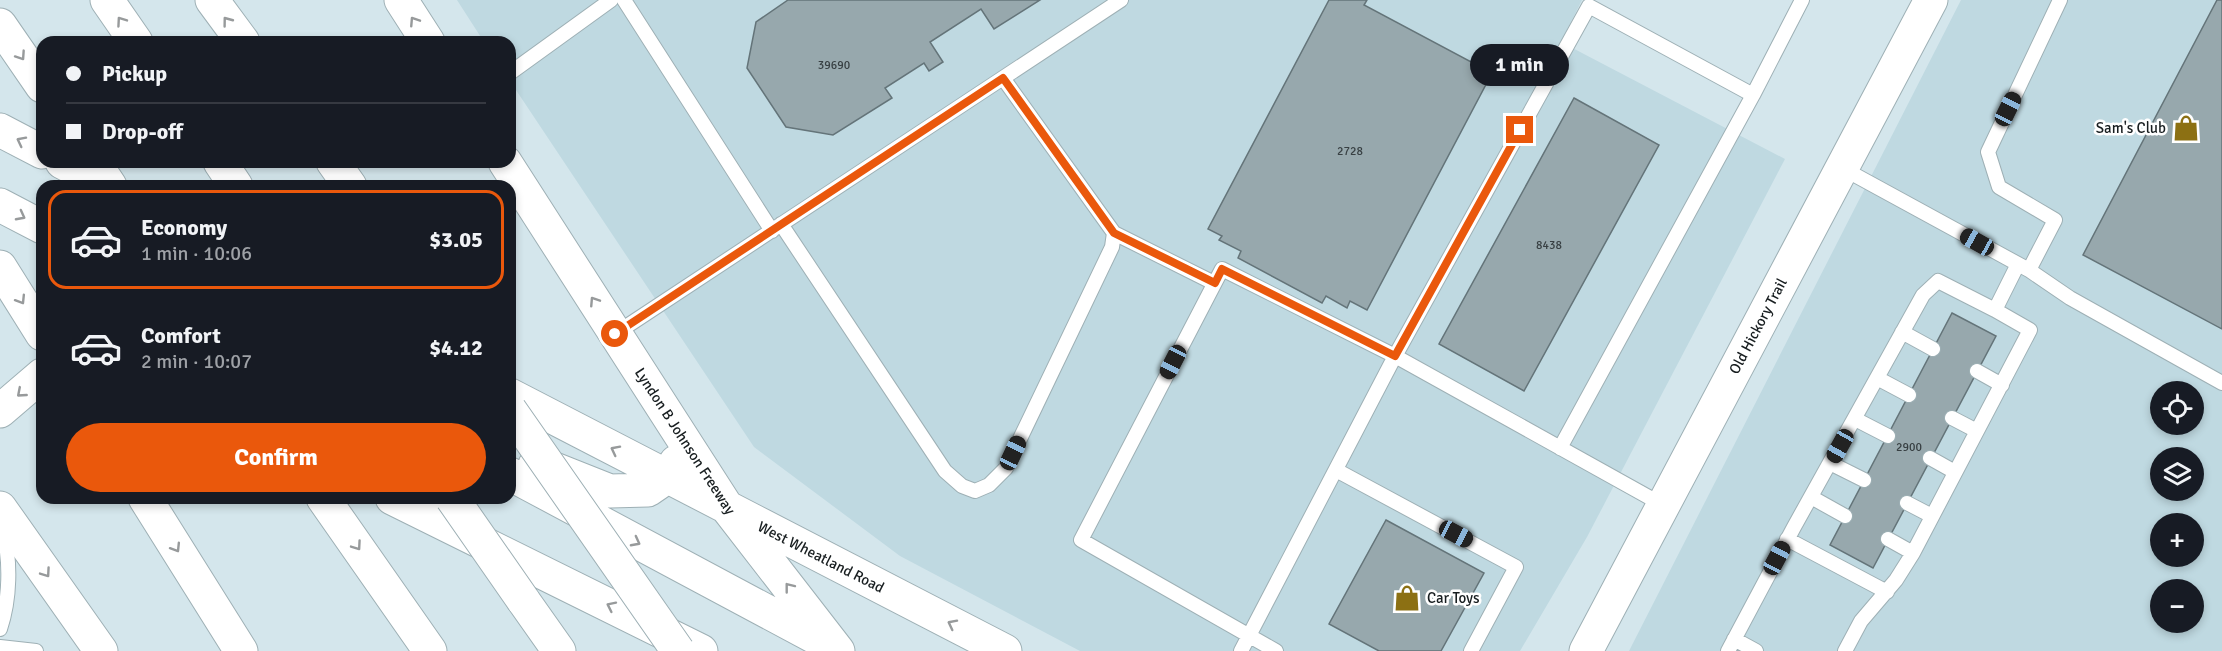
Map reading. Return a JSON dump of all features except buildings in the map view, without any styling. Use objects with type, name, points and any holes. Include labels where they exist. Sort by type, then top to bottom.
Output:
[{"type":"main road","points":[[107,0],[132,36]]},
{"type":"main road","points":[[212,0],[239,36]]},
{"type":"main road","points":[[401,0],[424,36]]},
{"type":"main road","name":"Old Hickory Trail","points":[[1586,651],[1930,0]]},
{"type":"main road","points":[[0,25],[36,77]]},
{"type":"main road","points":[[0,130],[36,149]]},
{"type":"main road","points":[[74,168],[97,180]]},
{"type":"main road","name":"Lyndon B Johnson Freeway","points":[[509,168],[728,509],[839,651]]},
{"type":"main road","points":[[0,205],[36,224]]},
{"type":"main road","points":[[0,267],[36,324]]},
{"type":"main road","points":[[0,411],[36,380]]},
{"type":"main road","name":"West Wheatland Road","points":[[516,398],[1005,651]]},
{"type":"main road","points":[[516,419],[678,651]]},
{"type":"main road","points":[[516,468],[542,464],[610,491],[648,490],[667,477],[687,445]]},
{"type":"main road","points":[[516,477],[839,651]]},
{"type":"main road","points":[[149,504],[241,651]]},
{"type":"main road","points":[[327,504],[430,651]]},
{"type":"main road","points":[[404,504],[701,651]]},
{"type":"main road","points":[[457,504],[559,651]]},
{"type":"main road","points":[[0,508],[101,651]]},
{"type":"lane","points":[[516,69],[611,0]]},
{"type":"lane","points":[[624,0],[945,471],[962,486],[975,490],[989,485],[1006,468],[1112,247],[1114,233]]},
{"type":"lane","points":[[615,334],[1121,0]]},
{"type":"lane","points":[[1560,448],[1753,95],[1802,0]]},
{"type":"lane","points":[[1995,310],[2055,220],[1999,187],[1988,152],[2060,0]]},
{"type":"lane","points":[[1241,651],[1395,356],[1590,3],[1753,95]]},
{"type":"lane","points":[[1003,78],[1114,233],[1215,283]]},
{"type":"lane","points":[[1842,168],[2023,267],[2070,298],[2222,383]]},
{"type":"lane","points":[[1276,651],[1081,540],[1222,269],[1395,356],[1663,505]]},
{"type":"lane","points":[[1756,651],[1731,645],[1787,539],[1923,295],[1938,281],[2030,330],[1913,553],[1887,592],[1861,621],[1845,651]]},
{"type":"lane","points":[[1902,332],[1933,349]]},
{"type":"lane","points":[[1977,371],[2002,384]]},
{"type":"lane","points":[[1877,378],[1909,395]]},
{"type":"lane","points":[[1952,418],[1977,431]]},
{"type":"lane","points":[[1855,419],[1888,436]]},
{"type":"lane","points":[[1930,458],[1955,472]]},
{"type":"lane","points":[[1830,463],[1864,480]]},
{"type":"lane","points":[[1335,470],[1516,567],[1471,651]]},
{"type":"lane","points":[[1811,497],[1845,516]]},
{"type":"lane","points":[[1907,503],[1932,516]]},
{"type":"lane","points":[[0,517],[8,548],[4,615],[0,629]]},
{"type":"lane","points":[[1787,539],[1887,592]]},
{"type":"lane","points":[[1888,539],[1913,553]]},
{"type":"lane","points":[[0,647],[36,651]]},
{"type":"shaded area","points":[[457,0],[1582,0],[1561,42],[1785,159],[1587,537],[1520,651],[1080,651],[900,556],[754,447],[516,90],[516,36],[480,36]]},
{"type":"shaded area","points":[[1961,0],[2222,0],[2222,651],[1629,651]]},
{"type":"place","name":"Sam's Club","points":[[2186,128]]},
{"type":"place","name":"Car Toys","points":[[1407,598]]},
{"type":"route","points":[[615,334],[1003,78],[1114,233],[1215,283],[1222,269],[1395,356],[1520,130]]}]
